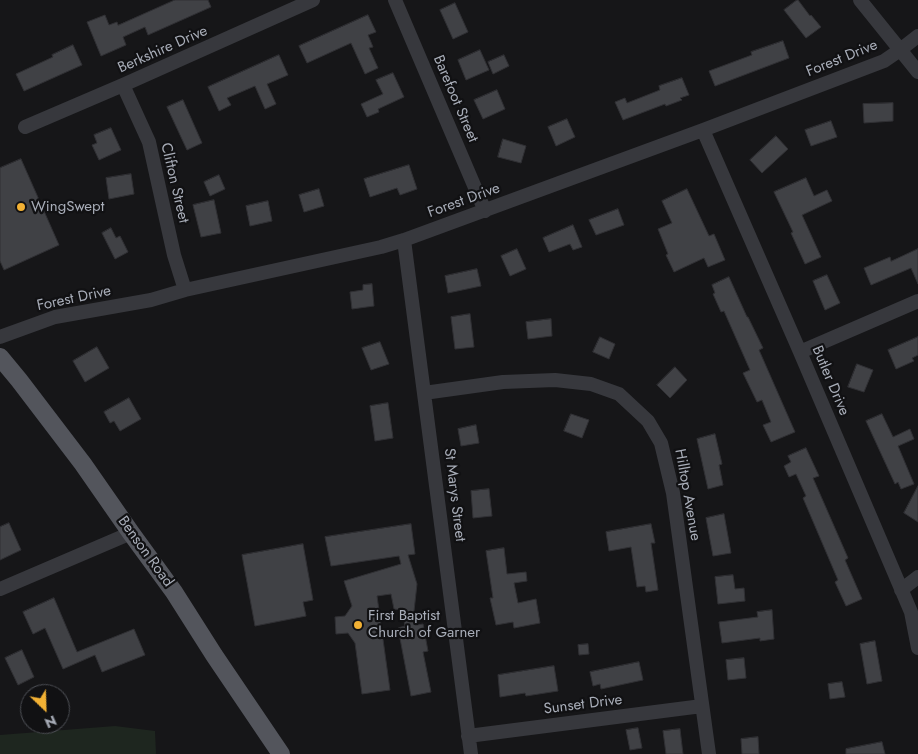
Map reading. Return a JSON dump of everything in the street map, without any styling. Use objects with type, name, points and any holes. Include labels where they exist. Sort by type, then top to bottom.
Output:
[{"type":"main road","name":"Benson Road","points":[[0,357],[83,464],[174,592],[214,655],[282,754]]},
{"type":"street","name":"Berkshire Drive","points":[[25,127],[124,85],[313,0]]},
{"type":"street","name":"Barefoot Street","points":[[395,0],[485,211]]},
{"type":"street","points":[[860,0],[918,72]]},
{"type":"street","name":"Forest Drive","points":[[0,336],[56,317],[152,300],[185,290],[381,247],[404,240],[884,61],[918,36]]},
{"type":"street","name":"Clifton Street","points":[[124,85],[149,142],[174,255],[185,290]]},
{"type":"street","name":"Butler Drive","points":[[703,130],[911,612],[918,648]]},
{"type":"street","name":"St Marys Street","points":[[404,240],[471,754]]},
{"type":"street","points":[[800,352],[918,301]]},
{"type":"street","name":"Hilltop Avenue","points":[[424,393],[503,382],[555,380],[591,384],[619,394],[648,421],[661,443],[673,493],[709,754]]},
{"type":"street","points":[[0,590],[131,533]]},
{"type":"street","points":[[901,590],[918,577]]},
{"type":"street","name":"Sunset Drive","points":[[468,736],[702,706]]},
{"type":"shaded area","points":[[115,726],[155,731],[156,754],[0,754],[0,735],[70,734],[70,730]]},
{"type":"building","points":[[175,0],[208,0],[211,7],[148,35],[145,27],[123,37],[126,45],[101,56],[87,22],[105,15],[109,25],[117,22],[118,25]]},
{"type":"building","points":[[797,0],[821,27],[806,38],[784,10]]},
{"type":"building","points":[[455,3],[468,32],[453,39],[440,10]]},
{"type":"building","points":[[368,15],[376,32],[368,35],[373,47],[369,48],[378,68],[365,74],[351,43],[307,63],[299,46]]},
{"type":"building","points":[[783,41],[789,58],[715,86],[709,71],[752,55],[751,52]]},
{"type":"building","points":[[73,45],[82,65],[24,91],[16,74],[53,57],[52,55]]},
{"type":"building","points":[[480,50],[489,70],[466,80],[458,60]]},
{"type":"building","points":[[279,55],[288,75],[267,84],[276,104],[265,109],[255,86],[227,98],[231,105],[219,111],[208,87]]},
{"type":"building","points":[[504,55],[509,66],[493,74],[488,62]]},
{"type":"building","points":[[393,73],[404,97],[378,109],[379,112],[367,117],[361,104],[383,94],[376,80]]},
{"type":"building","points":[[682,78],[689,95],[680,98],[682,100],[666,106],[665,104],[623,120],[615,102],[625,98],[627,103],[660,90],[659,86]]},
{"type":"building","points":[[497,90],[505,109],[483,119],[474,100]]},
{"type":"building","points":[[183,100],[202,143],[187,150],[167,107]]},
{"type":"building","points":[[893,103],[893,121],[864,123],[863,104]]},
{"type":"building","points":[[567,119],[575,137],[556,146],[548,127]]},
{"type":"building","points":[[831,121],[837,137],[811,146],[805,130]]},
{"type":"building","points":[[111,128],[121,150],[99,160],[92,145],[97,143],[94,135]]},
{"type":"building","points":[[776,136],[788,149],[762,173],[750,160]]},
{"type":"building","points":[[503,139],[526,146],[521,163],[498,157]]},
{"type":"building","name":"WingSwept","points":[[21,159],[59,245],[4,270],[0,261],[0,168]]},
{"type":"building","points":[[409,165],[417,189],[400,195],[397,188],[370,197],[364,179]]},
{"type":"building","points":[[131,174],[134,194],[109,199],[106,178]]},
{"type":"building","points":[[219,175],[225,189],[210,196],[204,182]]},
{"type":"building","points":[[806,178],[814,196],[827,190],[832,201],[802,215],[821,257],[805,264],[791,233],[793,232],[774,192]]},
{"type":"building","points":[[319,189],[324,206],[304,212],[299,195]]},
{"type":"building","points":[[687,189],[709,236],[714,234],[725,260],[708,267],[704,258],[674,272],[666,255],[668,254],[658,229],[672,223],[662,201]]},
{"type":"building","points":[[214,200],[221,233],[201,237],[193,205]]},
{"type":"building","points":[[268,201],[272,221],[250,226],[246,206]]},
{"type":"building","points":[[618,209],[624,225],[596,235],[589,220]]},
{"type":"building","points":[[573,225],[582,247],[573,250],[570,244],[549,252],[543,238]]},
{"type":"building","points":[[111,228],[116,238],[120,236],[128,252],[115,259],[102,233]]},
{"type":"building","points":[[517,249],[526,269],[510,276],[501,256]]},
{"type":"building","points":[[918,249],[918,284],[911,268],[871,285],[864,268],[890,257],[891,261]]},
{"type":"building","points":[[477,269],[481,286],[448,293],[445,276]]},
{"type":"building","points":[[827,275],[840,303],[825,310],[813,281]]},
{"type":"building","points":[[729,277],[763,348],[759,350],[795,432],[771,442],[763,425],[771,422],[762,400],[757,402],[743,373],[750,370],[724,311],[721,312],[713,294],[715,293],[712,285]]},
{"type":"building","points":[[372,284],[374,306],[352,309],[350,292],[363,290],[363,285]]},
{"type":"building","points":[[470,314],[474,347],[455,349],[451,317]]},
{"type":"building","points":[[551,319],[552,336],[528,339],[526,322]]},
{"type":"building","points":[[600,337],[615,344],[609,359],[593,352]]},
{"type":"building","points":[[918,337],[918,355],[912,358],[914,361],[896,369],[888,350]]},
{"type":"building","points":[[380,342],[389,364],[371,370],[362,348]]},
{"type":"building","points":[[97,347],[109,368],[85,382],[73,361]]},
{"type":"building","points":[[857,364],[873,370],[864,392],[848,387]]},
{"type":"building","points":[[675,367],[687,380],[670,398],[657,385]]},
{"type":"building","points":[[129,398],[141,419],[120,431],[114,421],[110,423],[104,412]]},
{"type":"building","points":[[388,403],[393,438],[375,441],[370,406]]},
{"type":"building","points":[[571,414],[589,420],[582,438],[564,431]]},
{"type":"building","points":[[882,414],[893,437],[910,429],[914,439],[898,446],[914,484],[901,489],[898,482],[895,484],[866,421]]},
{"type":"building","points":[[476,425],[479,443],[461,446],[458,429]]},
{"type":"building","points":[[715,434],[722,464],[719,465],[723,485],[708,489],[697,439]]},
{"type":"building","points":[[806,448],[819,476],[813,478],[848,558],[845,560],[862,599],[846,606],[835,582],[838,580],[803,498],[806,496],[796,474],[789,477],[784,466],[791,462],[788,456]]},
{"type":"building","points":[[918,486],[918,522],[904,513]]},
{"type":"building","points":[[489,489],[492,516],[473,518],[471,491]]},
{"type":"building","points":[[724,514],[731,553],[713,556],[706,518]]},
{"type":"building","points":[[9,523],[21,550],[0,560],[0,527]]},
{"type":"building","points":[[411,524],[415,554],[408,555],[417,584],[414,611],[417,625],[423,624],[428,651],[423,652],[431,692],[411,696],[398,628],[405,626],[402,610],[394,609],[391,594],[377,596],[390,690],[362,694],[355,643],[348,633],[336,634],[335,617],[345,616],[352,606],[344,581],[401,564],[399,556],[331,566],[325,537]]},
{"type":"building","points":[[651,524],[655,543],[651,543],[658,590],[646,592],[645,586],[637,587],[631,547],[609,551],[606,532]]},
{"type":"building","points":[[303,544],[313,600],[303,602],[306,616],[255,626],[242,555]]},
{"type":"building","points":[[504,548],[507,574],[526,572],[527,581],[514,583],[518,603],[536,599],[540,623],[514,628],[513,622],[496,625],[490,598],[493,598],[486,551]]},
{"type":"building","points":[[733,575],[735,589],[744,588],[745,601],[718,604],[715,577]]},
{"type":"building","points":[[54,598],[77,652],[134,629],[145,655],[102,672],[95,655],[63,669],[45,628],[33,634],[23,612]]},
{"type":"building","points":[[772,610],[774,639],[760,641],[760,638],[722,643],[719,622],[758,617],[757,612]]},
{"type":"building","points":[[875,641],[882,681],[867,684],[860,644]]},
{"type":"building","points":[[588,644],[589,654],[579,655],[578,645]]},
{"type":"building","points":[[22,650],[34,677],[18,685],[5,658]]},
{"type":"building","points":[[744,658],[746,678],[728,680],[726,660]]},
{"type":"building","points":[[639,662],[643,680],[601,689],[600,684],[593,686],[590,672]]},
{"type":"building","points":[[554,666],[558,691],[526,696],[525,693],[500,697],[498,675]]},
{"type":"building","points":[[842,682],[845,697],[830,699],[828,684]]},
{"type":"building","points":[[638,728],[642,748],[630,750],[626,730]]},
{"type":"building","points":[[680,729],[683,754],[666,754],[663,731]]},
{"type":"building","points":[[758,737],[759,754],[742,754],[741,739]]},
{"type":"building","points":[[882,742],[885,754],[846,754],[846,749]]},
{"type":"place","name":"WingSwept","points":[[21,207]]},
{"type":"place","name":"First Baptist Church of Garner","points":[[358,625]]}]
